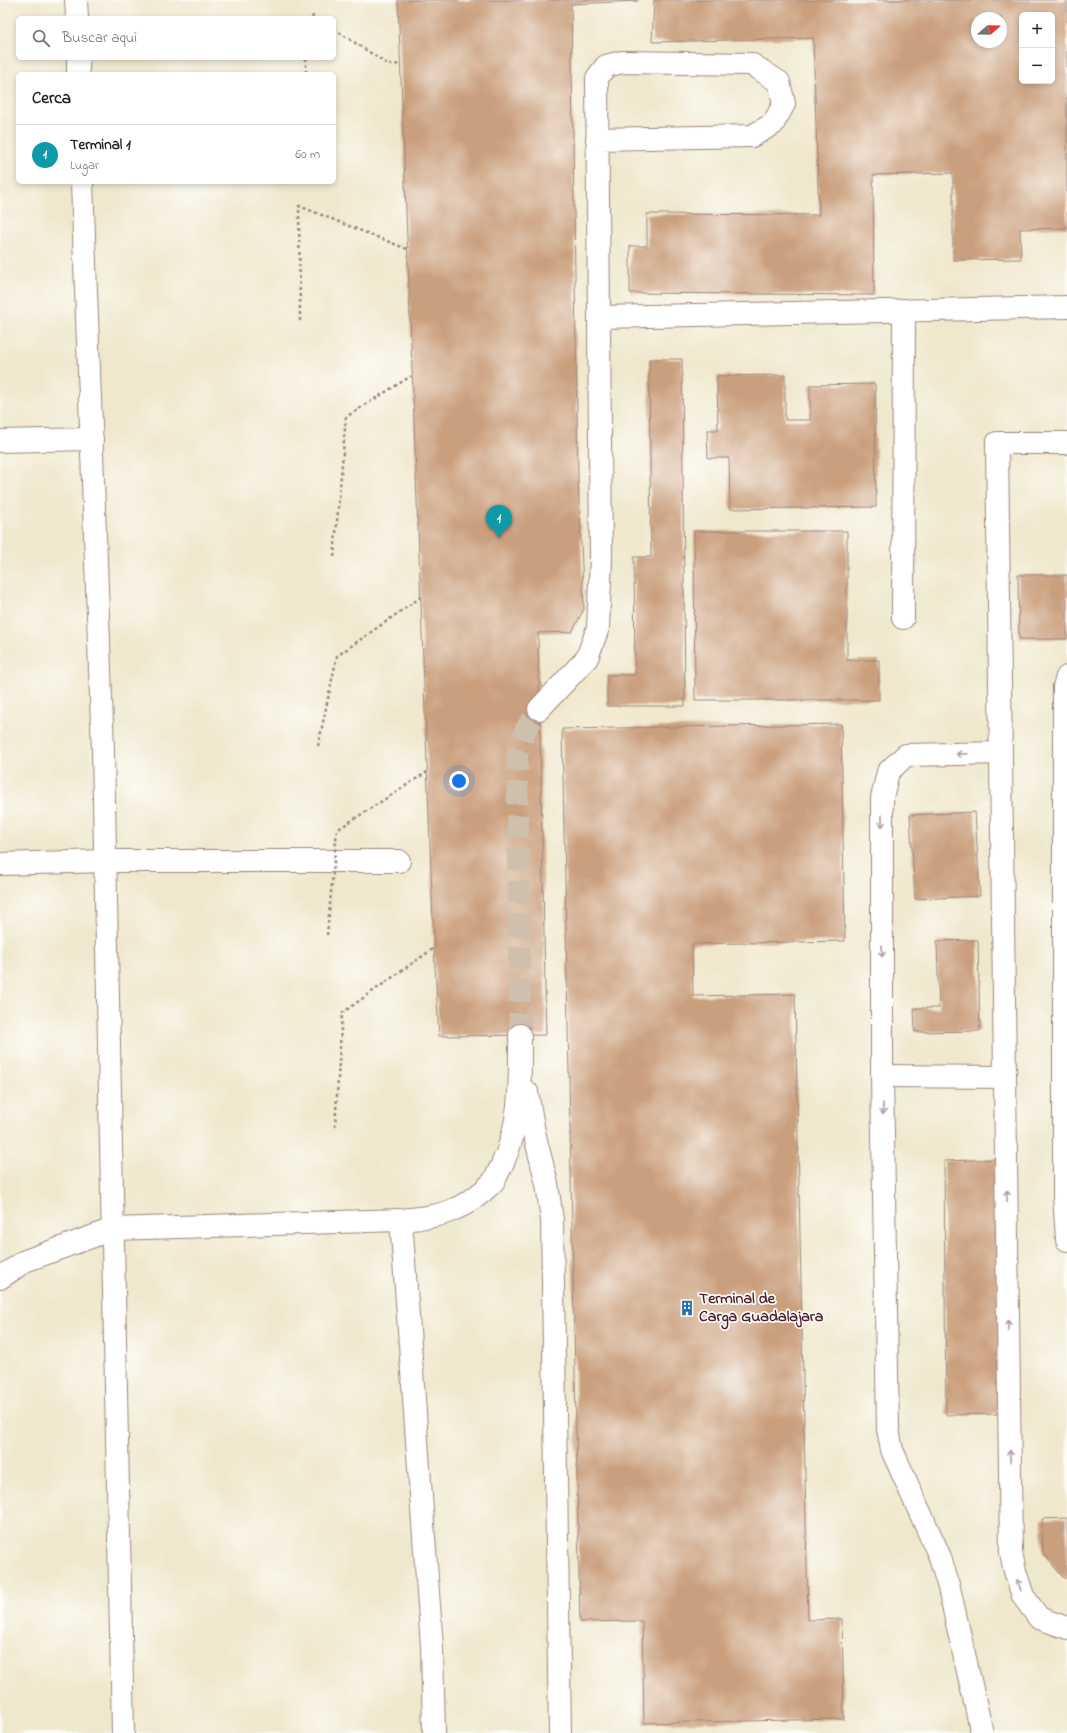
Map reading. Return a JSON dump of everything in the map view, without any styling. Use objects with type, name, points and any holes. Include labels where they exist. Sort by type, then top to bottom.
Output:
[{"type":"lane","points":[[76,0],[77,16]]},
{"type":"lane","points":[[78,60],[78,72]]},
{"type":"lane","points":[[539,709],[588,658],[598,628],[601,559],[600,317],[597,139],[597,78],[606,66],[622,62],[751,64],[779,82],[784,104],[773,124],[752,136],[597,139]]},
{"type":"lane","points":[[82,184],[106,861],[123,1733]]},
{"type":"lane","points":[[600,317],[1067,307]]},
{"type":"lane","points":[[902,618],[904,310]]},
{"type":"lane","points":[[0,441],[92,439]]},
{"type":"lane","points":[[1067,443],[997,443],[1011,1553],[1023,1596],[1039,1618],[1067,1628]]},
{"type":"lane","points":[[1067,677],[1064,687],[1065,1195],[1067,1240]]},
{"type":"lane","points":[[982,1733],[949,1588],[940,1557],[892,1450],[888,1429],[882,1076],[882,798],[888,772],[906,755],[1001,753]]},
{"type":"lane","points":[[0,864],[106,861],[399,861]]},
{"type":"lane","points":[[0,1278],[25,1261],[113,1229],[401,1220],[429,1217],[454,1210],[474,1199],[493,1182],[506,1157],[520,1102],[520,1035],[528,1101],[547,1184],[552,1220],[560,1733]]},
{"type":"lane","points":[[882,1076],[1005,1077]]},
{"type":"lane","points":[[401,1220],[432,1647],[434,1733]]},
{"type":"path","points":[[336,30],[389,65],[400,64]]},
{"type":"path","points":[[306,60],[306,72]]},
{"type":"path","points":[[300,321],[299,206],[407,250]]},
{"type":"path","points":[[334,557],[346,417],[411,376]]},
{"type":"path","points":[[318,746],[337,656],[421,598]]},
{"type":"path","points":[[327,935],[337,830],[427,772]]},
{"type":"path","points":[[335,1127],[342,1013],[434,948]]},
{"type":"building","points":[[398,0],[638,0],[571,4],[578,479],[584,609],[572,632],[538,633],[546,1035],[439,1036],[434,948]]},
{"type":"building","points":[[654,0],[1067,0],[1067,228],[1020,229],[1021,259],[953,260],[953,173],[873,175],[874,295],[630,293],[630,246],[647,246],[647,214],[819,215],[813,38],[652,42]]},
{"type":"building","points":[[649,359],[682,359],[685,706],[607,706],[607,675],[635,675],[634,557],[651,557]]},
{"type":"building","points":[[785,375],[785,420],[810,420],[810,385],[875,384],[876,507],[730,509],[729,458],[708,458],[707,430],[718,430],[717,376]]},
{"type":"building","points":[[694,531],[847,531],[847,660],[879,660],[879,700],[695,700]]},
{"type":"building","points":[[1018,575],[1067,575],[1067,639],[1019,639]]},
{"type":"building","name":"Terminal de Carga Guadalajara","points":[[841,724],[845,941],[692,944],[693,996],[795,994],[808,1620],[842,1619],[844,1719],[644,1723],[642,1621],[580,1622],[562,729]]},
{"type":"building","points":[[975,812],[980,896],[915,899],[910,815]]},
{"type":"building","points":[[978,940],[980,1031],[915,1032],[914,1008],[939,1008],[937,941]]},
{"type":"building","points":[[999,1159],[1001,1414],[946,1415],[944,1161]]},
{"type":"building","points":[[1067,1518],[1067,1579],[1062,1576],[1043,1553],[1042,1519]]},
{"type":"tunnel","points":[[520,1035],[517,754],[526,729],[539,709]]},
{"type":"place","name":"Terminal 1","points":[[499,538]]},
{"type":"place","name":"Terminal de Carga Guadalajara","points":[[687,1308]]}]
